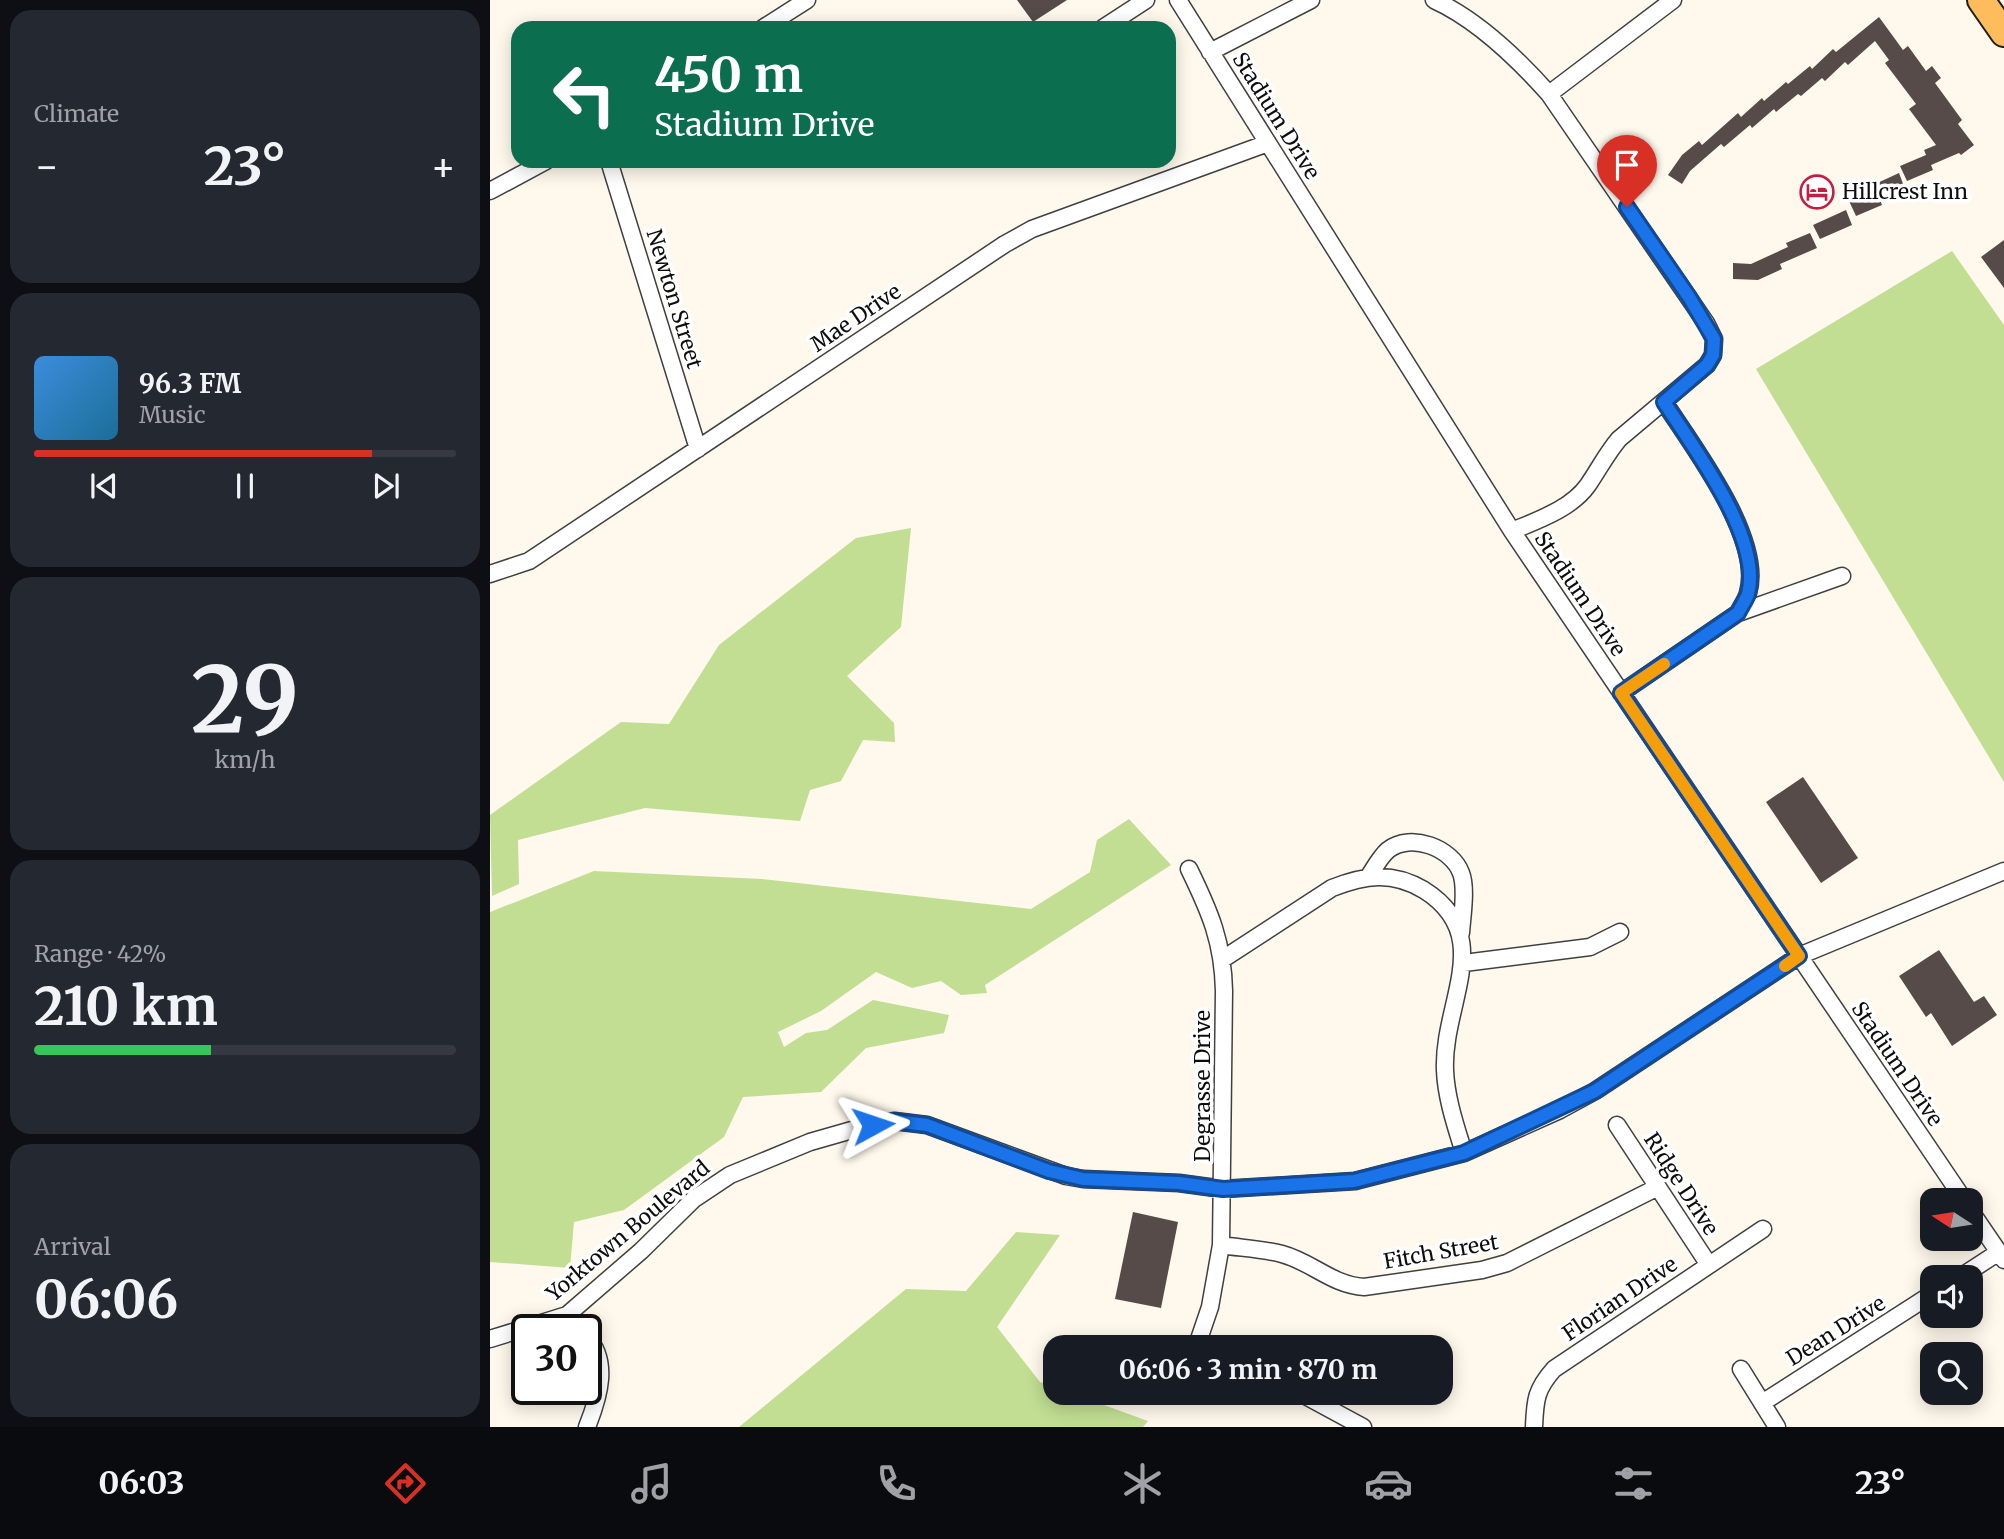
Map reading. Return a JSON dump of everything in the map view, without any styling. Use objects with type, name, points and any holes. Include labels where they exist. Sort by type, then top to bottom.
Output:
[{"type":"main road","points":[[1987,2],[2004,33]]},
{"type":"street","points":[[774,21],[807,0]]},
{"type":"street","points":[[1113,21],[1146,0]]},
{"type":"street","name":"Stadium Drive","points":[[1178,0],[1512,531],[1956,1188]]},
{"type":"street","points":[[1210,52],[1311,0]]},
{"type":"street","points":[[1434,0],[1465,18],[1499,44],[1524,66],[1549,94],[1689,297],[1714,339],[1713,355],[1707,365],[1619,439],[1607,452],[1586,487],[1566,506],[1512,531]]},
{"type":"street","points":[[1549,94],[1673,0]]},
{"type":"street","name":"Mae Drive","points":[[490,574],[529,561],[1032,229],[1268,142]]},
{"type":"street","points":[[490,191],[533,168]]},
{"type":"street","name":"Newton Street","points":[[611,168],[698,449]]},
{"type":"street","points":[[1664,402],[1723,492],[1748,552],[1748,593],[1738,613]]},
{"type":"street","points":[[1621,693],[1738,613],[1842,576]]},
{"type":"street","points":[[1369,876],[1390,848],[1416,842],[1430,845],[1447,854],[1462,874],[1461,935],[1464,962],[1446,1039],[1445,1072],[1464,1153]]},
{"type":"street","name":"Degrasse Drive","points":[[1189,869],[1210,912],[1223,959],[1222,1245],[1215,1286],[1200,1335]]},
{"type":"street","name":"Yorktown Boulevard","points":[[568,1314],[641,1251],[694,1199],[730,1175],[810,1142],[894,1121],[946,1130],[1066,1176],[1179,1183],[1223,1189],[1354,1181],[1464,1153],[1595,1091],[1799,956],[2004,871]]},
{"type":"street","points":[[1223,959],[1332,888],[1369,876],[1416,886],[1438,900],[1453,917],[1461,935]]},
{"type":"street","points":[[1464,962],[1590,947],[1620,932]]},
{"type":"street","name":"Ridge Drive","points":[[1617,1125],[1709,1265]]},
{"type":"street","name":"Fitch Street","points":[[1222,1245],[1281,1254],[1301,1261],[1336,1282],[1350,1286],[1377,1285],[1482,1270],[1507,1263],[1658,1187]]},
{"type":"street","name":"Florian Drive","points":[[1534,1427],[1535,1401],[1540,1384],[1554,1368],[1763,1229]]},
{"type":"street","points":[[1983,1229],[2001,1256],[1983,1265]]},
{"type":"street","name":"Dean Drive","points":[[1762,1403],[1920,1302]]},
{"type":"street","name":"Yorktown Boulevard","points":[[490,1339],[511,1332]]},
{"type":"street","points":[[1741,1368],[1777,1427]]},
{"type":"street","points":[[587,1427],[595,1405]]},
{"type":"street","points":[[1322,1405],[1363,1427]]},
{"type":"green space","points":[[1952,251],[2004,325],[2004,782],[1756,369]]},
{"type":"green space","points":[[911,528],[901,627],[847,676],[894,723],[895,742],[863,740],[841,781],[810,790],[800,821],[645,808],[518,840],[519,884],[492,896],[490,815],[621,722],[669,724],[719,645],[856,538]]},
{"type":"green space","points":[[1129,819],[1171,865],[985,985],[987,993],[961,995],[941,981],[912,988],[876,972],[821,1011],[778,1032],[784,1047],[806,1033],[827,1030],[873,1000],[949,1015],[944,1033],[866,1048],[821,1092],[743,1097],[724,1137],[624,1210],[574,1222],[570,1268],[490,1262],[490,912],[594,871],[762,879],[1031,909],[1090,872],[1097,840]]},
{"type":"green space","points":[[1016,1232],[1060,1235],[997,1327],[1043,1383],[1043,1405],[1104,1405],[1148,1421],[1143,1427],[739,1427],[906,1289],[966,1291]]},
{"type":"building","points":[[1017,0],[1067,0],[1035,21]]},
{"type":"building","points":[[1879,17],[1903,50],[1908,46],[1926,71],[1932,66],[1941,78],[1935,83],[1962,120],[1958,124],[1974,145],[1961,155],[1959,153],[1931,165],[1933,170],[1907,181],[1900,166],[1926,155],[1924,150],[1936,145],[1909,109],[1916,104],[1885,63],[1889,60],[1875,41],[1848,65],[1845,62],[1825,81],[1822,78],[1801,96],[1798,94],[1776,112],[1774,109],[1724,147],[1721,144],[1690,171],[1682,184],[1668,175],[1682,155],[1699,141],[1702,145],[1738,113],[1741,117],[1762,98],[1764,101],[1810,66],[1812,69],[1833,49],[1836,52]]},
{"type":"building","points":[[1899,173],[1905,189],[1880,200],[1882,205],[1856,216],[1849,201],[1874,189],[1873,185]]},
{"type":"building","points":[[1846,210],[1852,225],[1820,239],[1813,225]]},
{"type":"building","points":[[1810,233],[1817,248],[1780,264],[1782,269],[1758,280],[1733,279],[1733,263],[1751,264],[1788,247],[1786,243]]},
{"type":"building","points":[[2004,240],[2004,288],[1981,257]]},
{"type":"building","points":[[1803,777],[1858,858],[1821,883],[1766,802]]},
{"type":"building","points":[[1939,950],[1974,1002],[1984,996],[1997,1015],[1952,1046],[1931,1013],[1926,1017],[1899,976]]},
{"type":"building","points":[[1133,1212],[1178,1222],[1161,1308],[1115,1299]]},
{"type":"slow traffic","points":[[1664,664],[1621,693],[1799,956],[1785,966]]},
{"type":"place","name":"Hillcrest Inn","points":[[1817,192]]},
{"type":"route","points":[[873,1125],[894,1121],[927,1125],[955,1133],[1049,1171],[1083,1179],[1179,1183],[1223,1189],[1354,1181],[1464,1153],[1560,1110],[1595,1091],[1799,956],[1621,693],[1738,613],[1748,593],[1749,567],[1748,552],[1723,492],[1664,402],[1707,365],[1713,355],[1714,339],[1689,297],[1627,207]]}]
